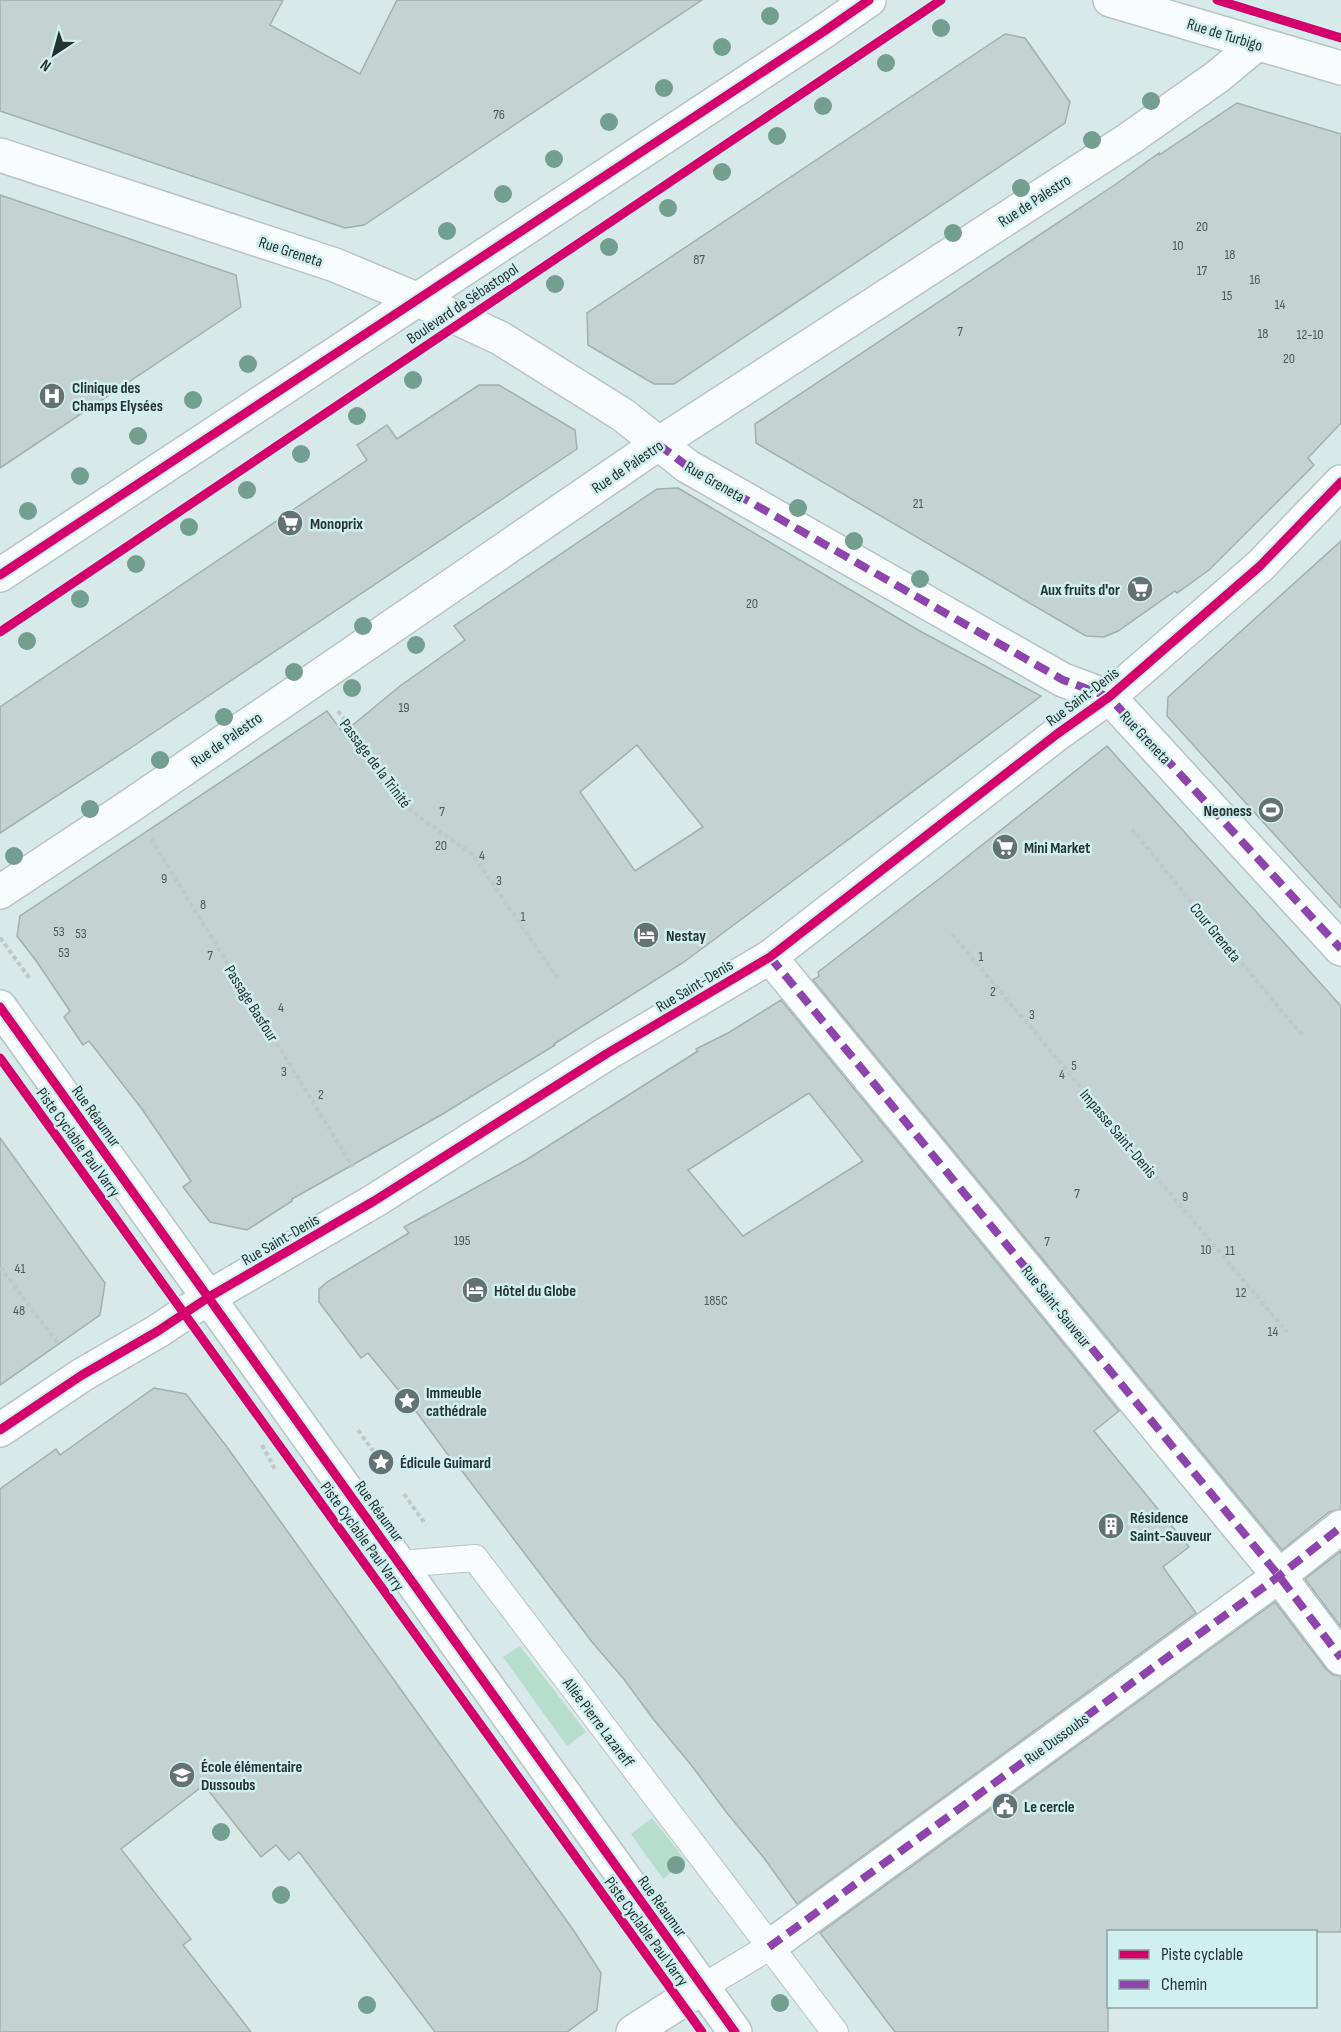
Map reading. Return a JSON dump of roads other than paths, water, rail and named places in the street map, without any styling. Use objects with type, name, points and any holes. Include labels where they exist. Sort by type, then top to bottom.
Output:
[{"type":"street","name":"Boulevard de Sébastopol","points":[[0,575],[869,0]]},
{"type":"street","name":"Rue de Turbigo","points":[[1110,0],[1341,68]]},
{"type":"street","name":"Rue de Palestro","points":[[0,892],[130,806],[658,444],[1129,139],[1217,77],[1257,44]]},
{"type":"street","name":"Rue Greneta","points":[[0,155],[335,266],[416,299],[500,338],[623,416],[697,471],[1063,680],[1109,697],[1341,949]]},
{"type":"street","name":"Rue Saint-Denis","points":[[1,1427],[209,1298],[374,1201],[606,1054],[770,957],[1002,776],[1109,697],[1260,566],[1341,482]]},
{"type":"street","name":"Rue Saint-Sauveur","points":[[770,957],[1279,1576],[1341,1658]]},
{"type":"street","name":"Rue Réaumur","points":[[0,1007],[735,2032]]},
{"type":"street","name":"Rue Dussoubs","points":[[769,1947],[1279,1576],[1341,1527]]},
{"type":"street","points":[[633,2032],[703,1987]]},
{"type":"lane","name":"Allée Pierre Lazareff","points":[[399,1564],[475,1558],[835,2032]]},
{"type":"lane","points":[[703,1987],[769,1947]]},
{"type":"place","name":"Clinique des Champs Elysées","points":[[52,396]]},
{"type":"place","name":"Monoprix","points":[[290,523]]},
{"type":"place","name":"Aux fruits d'or","points":[[1140,589]]},
{"type":"place","name":"Neoness","points":[[1271,810]]},
{"type":"place","name":"Mini Market","points":[[1005,847]]},
{"type":"place","name":"Nestay","points":[[646,935]]},
{"type":"place","name":"Hôtel du Globe","points":[[475,1290]]},
{"type":"place","name":"Immeuble cathédrale","points":[[407,1401]]},
{"type":"place","name":"Édicule Guimard","points":[[381,1462]]},
{"type":"place","name":"Résidence Saint-Sauveur","points":[[1111,1526]]},
{"type":"place","name":"École élémentaire Dussoubs","points":[[182,1775]]},
{"type":"place","name":"Le cercle","points":[[1005,1806]]}]
